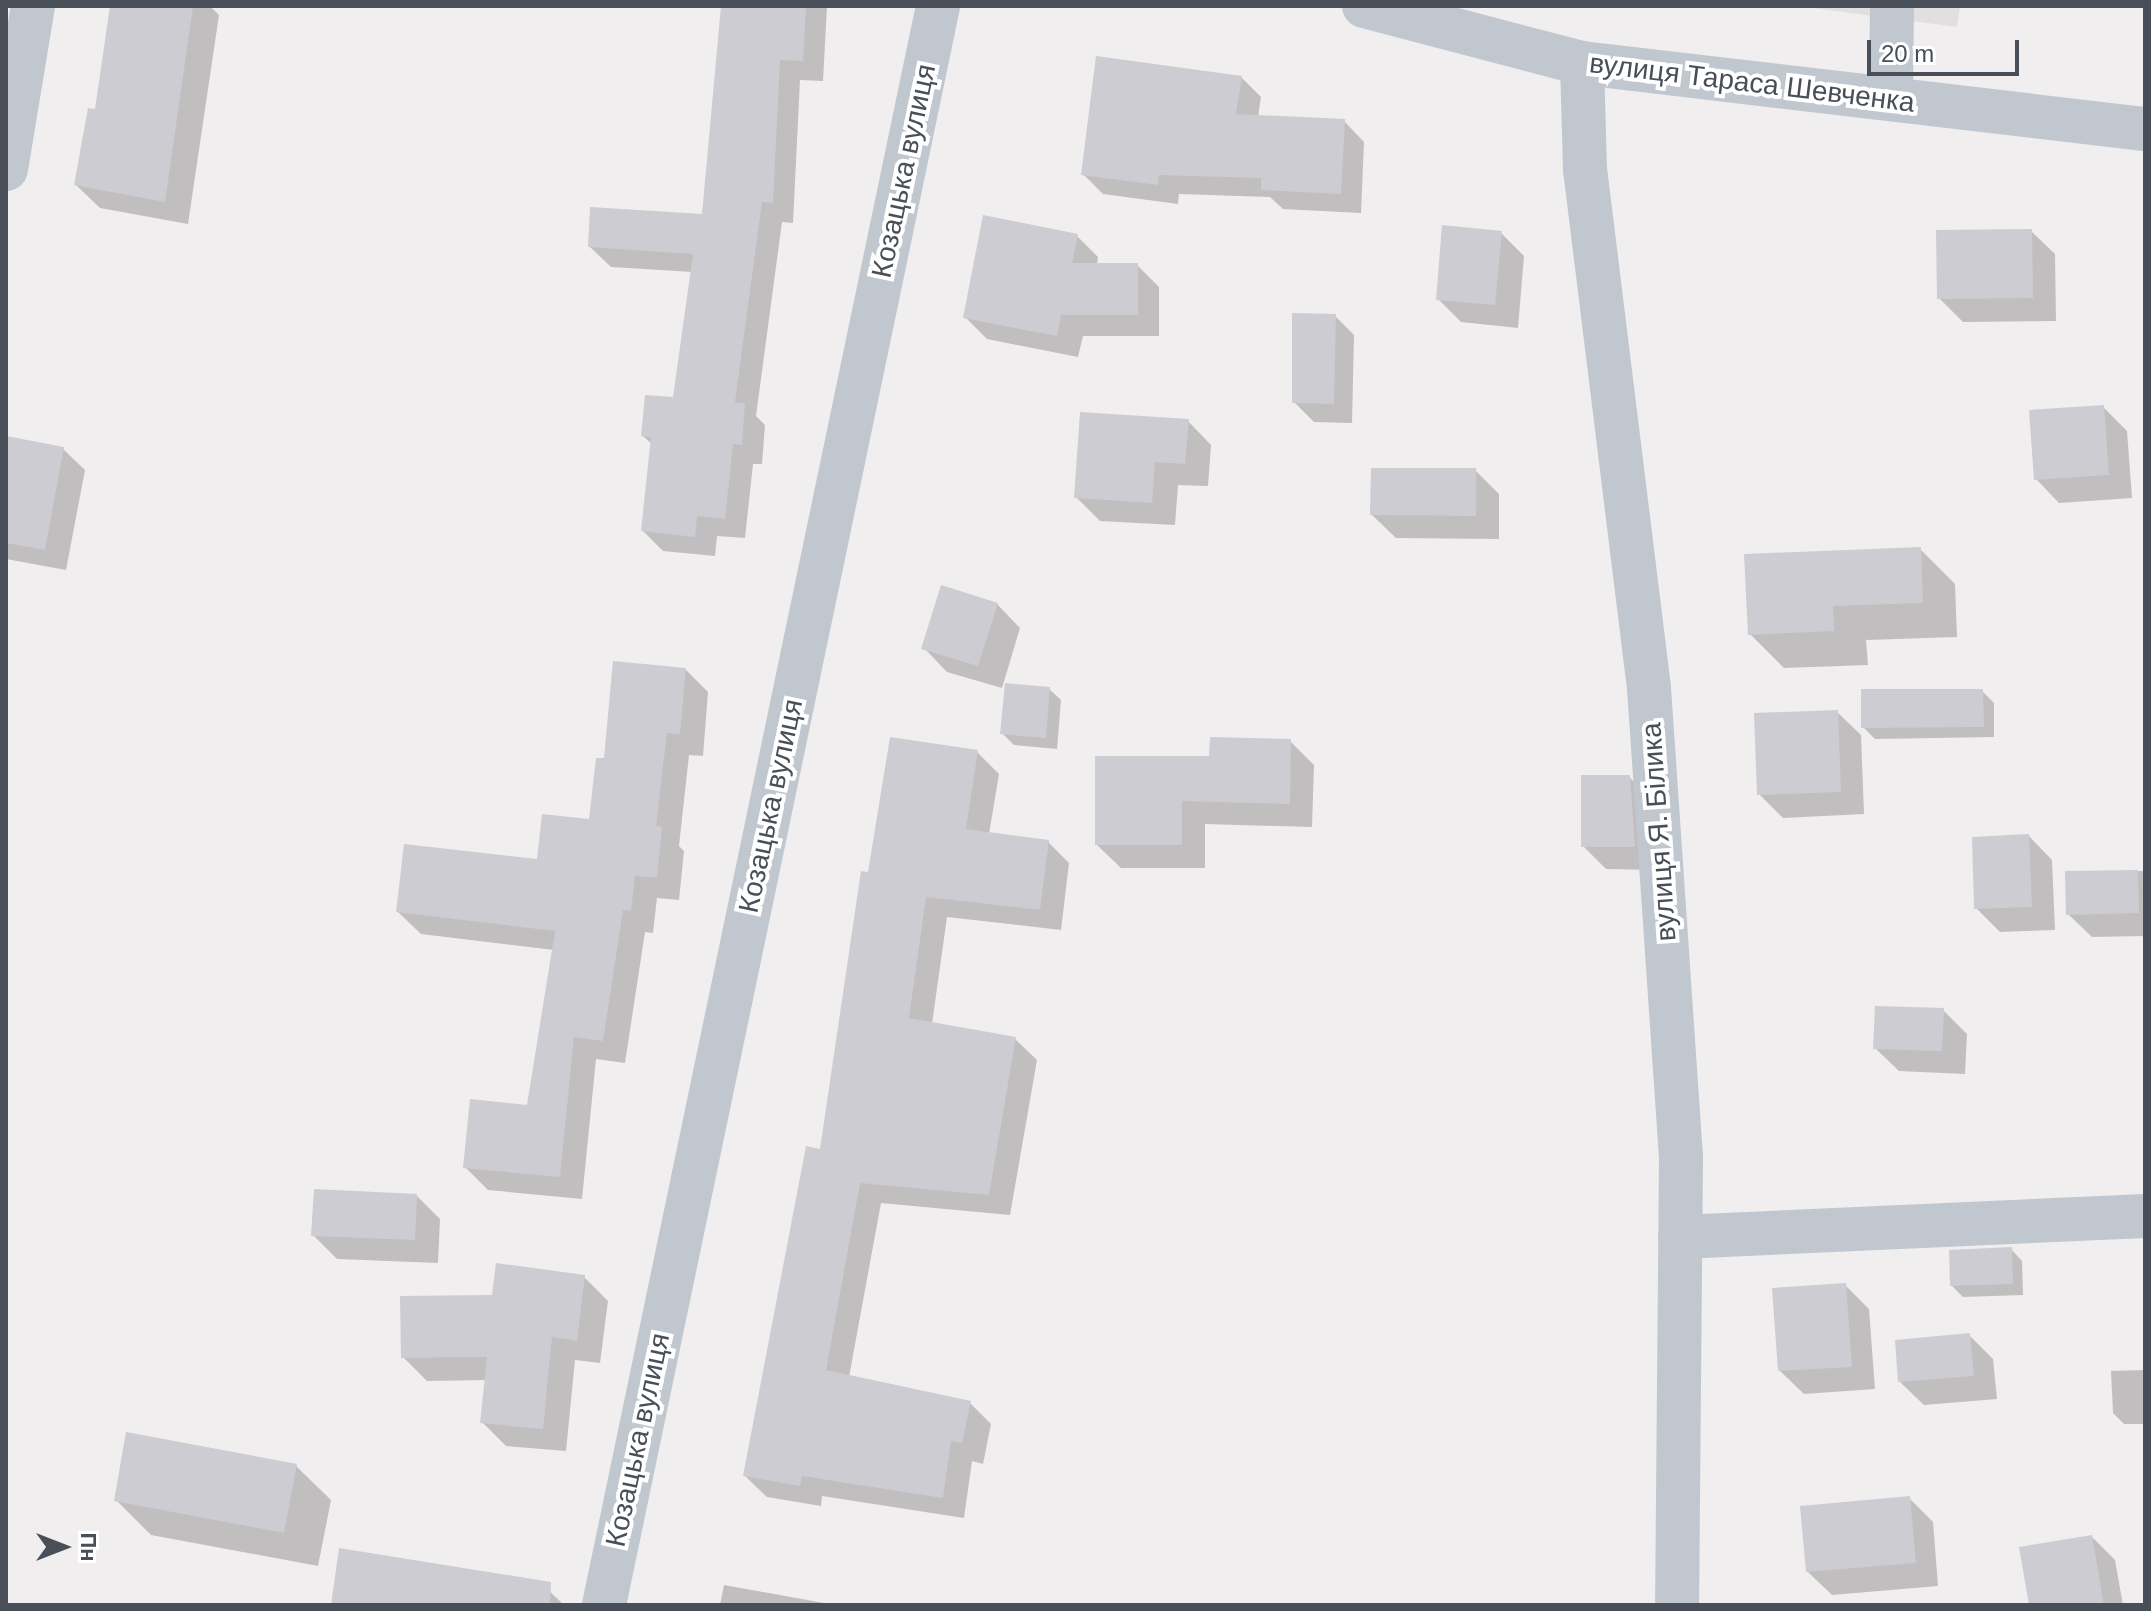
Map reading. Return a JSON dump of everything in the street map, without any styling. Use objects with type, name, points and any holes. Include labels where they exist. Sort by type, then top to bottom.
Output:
[{"type":"street","points":[[6,169],[33,6]]},
{"type":"street","name":"Козацька вулиця","points":[[604,1605],[938,6]]},
{"type":"street","name":"вулиця Тараса Шевченка","points":[[1364,6],[1582,63],[2145,129]]},
{"type":"street","points":[[1891,99],[1892,6]]},
{"type":"street","name":"вулиця Я. Білика","points":[[1582,63],[1585,169],[1649,688],[1681,1156],[1677,1605]]},
{"type":"street","points":[[1680,1237],[2145,1216]]},
{"type":"shaded area","points":[[1797,6],[1960,6],[1957,27]]},
{"type":"building","points":[[110,6],[193,6],[165,202],[74,185],[88,108],[95,109]]},
{"type":"building","points":[[721,6],[806,6],[803,61],[780,60],[773,203],[762,202],[735,402],[745,403],[742,445],[733,444],[725,519],[697,516],[695,537],[641,531],[651,437],[641,436],[645,395],[673,397],[693,254],[588,247],[590,207],[702,214]]},
{"type":"building","points":[[1096,56],[1242,76],[1236,114],[1345,119],[1341,194],[1261,190],[1261,178],[1159,175],[1158,185],[1081,175]]},
{"type":"building","points":[[983,215],[1078,234],[1072,263],[1138,263],[1138,315],[1061,315],[1057,336],[963,318]]},
{"type":"building","points":[[1442,225],[1502,231],[1495,305],[1436,300]]},
{"type":"building","points":[[2032,229],[2033,298],[1937,299],[1936,230]]},
{"type":"building","points":[[1292,313],[1336,314],[1334,404],[1292,403]]},
{"type":"building","points":[[2104,405],[2109,475],[2034,480],[2029,410]]},
{"type":"building","points":[[1080,412],[1189,419],[1185,464],[1155,462],[1152,503],[1074,498]]},
{"type":"building","points":[[6,436],[64,447],[45,550],[6,543]]},
{"type":"building","points":[[1371,468],[1476,468],[1476,516],[1370,515]]},
{"type":"building","points":[[1921,547],[1923,603],[1833,606],[1834,631],[1748,635],[1744,554]]},
{"type":"building","points":[[941,585],[998,603],[978,666],[921,649]]},
{"type":"building","points":[[613,661],[686,668],[680,734],[667,733],[656,826],[662,827],[657,878],[635,876],[631,911],[623,910],[603,1041],[574,1037],[560,1177],[463,1168],[470,1099],[527,1105],[555,931],[396,912],[404,844],[537,859],[542,814],[589,819],[596,758],[604,758]]},
{"type":"building","points":[[1005,683],[1050,687],[1046,738],[1000,734]]},
{"type":"building","points":[[1861,689],[1983,689],[1984,727],[1861,728]]},
{"type":"building","points":[[1838,710],[1841,792],[1757,795],[1754,713]]},
{"type":"building","points":[[890,737],[978,750],[966,829],[1049,840],[1040,910],[926,897],[909,1018],[1016,1037],[989,1195],[860,1183],[826,1370],[971,1401],[962,1443],[951,1441],[943,1498],[802,1476],[800,1486],[743,1476],[806,1146],[820,1149],[861,871],[868,872]]},
{"type":"building","points":[[1210,737],[1291,739],[1290,804],[1182,801],[1182,845],[1095,845],[1095,756],[1209,756]]},
{"type":"building","points":[[1581,775],[1630,775],[1635,847],[1581,847]]},
{"type":"building","points":[[2029,834],[2032,907],[1974,909],[1972,837]]},
{"type":"building","points":[[2138,870],[2139,913],[2066,915],[2065,871]]},
{"type":"building","points":[[1875,1006],[1944,1008],[1942,1051],[1873,1049]]},
{"type":"building","points":[[314,1189],[417,1194],[415,1240],[311,1236]]},
{"type":"building","points":[[2012,1247],[2013,1284],[1950,1286],[1949,1250]]},
{"type":"building","points":[[496,1263],[585,1275],[577,1341],[552,1337],[543,1429],[480,1423],[487,1357],[401,1358],[400,1296],[492,1295]]},
{"type":"building","points":[[1846,1283],[1852,1367],[1778,1371],[1772,1288]]},
{"type":"building","points":[[1970,1333],[1974,1376],[1898,1382],[1895,1340]]},
{"type":"building","points":[[126,1432],[297,1464],[284,1533],[114,1501]]},
{"type":"building","points":[[1910,1496],[1916,1563],[1806,1572],[1800,1506]]},
{"type":"building","points":[[2092,1535],[2104,1605],[2029,1605],[2019,1547]]},
{"type":"building","points":[[339,1548],[551,1582],[550,1605],[331,1605]]}]
